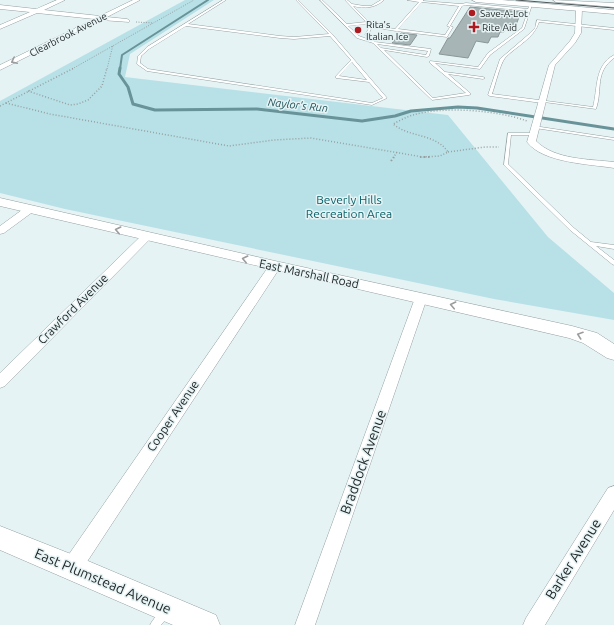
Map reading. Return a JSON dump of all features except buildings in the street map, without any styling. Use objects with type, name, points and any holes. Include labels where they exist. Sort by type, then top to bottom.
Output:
[{"type":"main road","points":[[476,0],[497,1],[530,7],[614,12]]},
{"type":"main road","name":"East Marshall Road","points":[[0,202],[146,237],[577,333],[596,341],[614,353]]},
{"type":"main road","name":"East Plumstead Avenue","points":[[0,538],[72,567],[162,617],[206,625]]},
{"type":"street","points":[[0,27],[62,0]]},
{"type":"street","name":"Clearbrook Avenue","points":[[0,68],[137,0]]},
{"type":"street","points":[[556,0],[597,2],[614,5]]},
{"type":"street","points":[[0,7],[127,21]]},
{"type":"street","points":[[579,9],[578,33],[573,42],[552,65],[531,142],[534,146],[549,154],[614,165]]},
{"type":"street","points":[[0,231],[30,209]]},
{"type":"street","name":"Crawford Avenue","points":[[0,382],[146,237]]},
{"type":"street","name":"Cooper Avenue","points":[[72,567],[274,266]]},
{"type":"street","name":"Braddock Avenue","points":[[305,625],[421,298]]},
{"type":"street","name":"Barker Avenue","points":[[536,624],[614,494]]},
{"type":"lane","points":[[225,0],[148,48],[140,56],[138,63],[147,70],[372,104],[385,98],[331,34],[297,0]]},
{"type":"lane","points":[[321,0],[329,0]]},
{"type":"lane","points":[[321,0],[358,37],[375,43],[430,50],[428,56],[431,62],[469,94],[432,99],[381,49],[375,43],[366,34],[371,26]]},
{"type":"lane","points":[[346,0],[371,26],[446,36],[452,27],[448,26],[461,5]]},
{"type":"lane","points":[[351,5],[370,8],[383,0]]},
{"type":"lane","points":[[380,7],[388,0]]},
{"type":"lane","points":[[408,0],[422,0],[461,5],[530,7],[523,28],[489,54],[479,68],[431,62]]},
{"type":"lane","points":[[396,30],[422,0]]},
{"type":"lane","points":[[614,28],[538,21],[536,28],[529,36],[502,59],[490,95],[596,108],[599,77],[603,67],[614,56]]},
{"type":"lane","points":[[347,25],[368,23]]},
{"type":"lane","points":[[187,25],[294,38],[331,34]]},
{"type":"lane","points":[[381,49],[428,56]]},
{"type":"lane","points":[[352,60],[337,76],[370,81]]},
{"type":"lane","points":[[444,73],[483,78]]},
{"type":"lane","points":[[614,138],[535,125],[509,134],[506,164],[572,229],[614,263]]},
{"type":"lane","points":[[590,243],[614,247]]},
{"type":"path","points":[[0,106],[68,71],[194,0]]},
{"type":"path","points":[[127,21],[154,23]]},
{"type":"path","points":[[28,91],[70,105],[88,100],[102,86],[114,45]]},
{"type":"path","points":[[6,103],[50,114],[229,146],[274,140],[311,138],[424,157],[440,156],[448,152],[485,147],[508,148]]},
{"type":"path","points":[[448,152],[446,148],[428,136],[397,129],[393,124],[412,115],[429,112],[462,110],[516,117],[520,120]]},
{"type":"path","points":[[391,161],[397,152]]},
{"type":"green space","name":"Beverly Hills Recreation Area","points":[[185,0],[214,0],[130,54],[125,77],[448,115],[548,237],[614,293],[614,320],[494,299],[65,209],[0,193],[0,101]]},
{"type":"waterway","name":"Naylor's Run","points":[[120,69],[122,55],[208,0]]},
{"type":"waterway","name":"Naylor's Run","points":[[120,68],[119,74],[128,87],[133,104],[155,110],[257,109],[362,121],[395,116],[411,111],[458,107],[477,108],[614,129]]},
{"type":"tram line","points":[[516,0],[614,8]]},
{"type":"place","name":"Save-A-Lot","points":[[472,13]]},
{"type":"place","name":"Rite Aid","points":[[474,27]]},
{"type":"place","name":"Rita's Italian Ice","points":[[358,30]]}]
